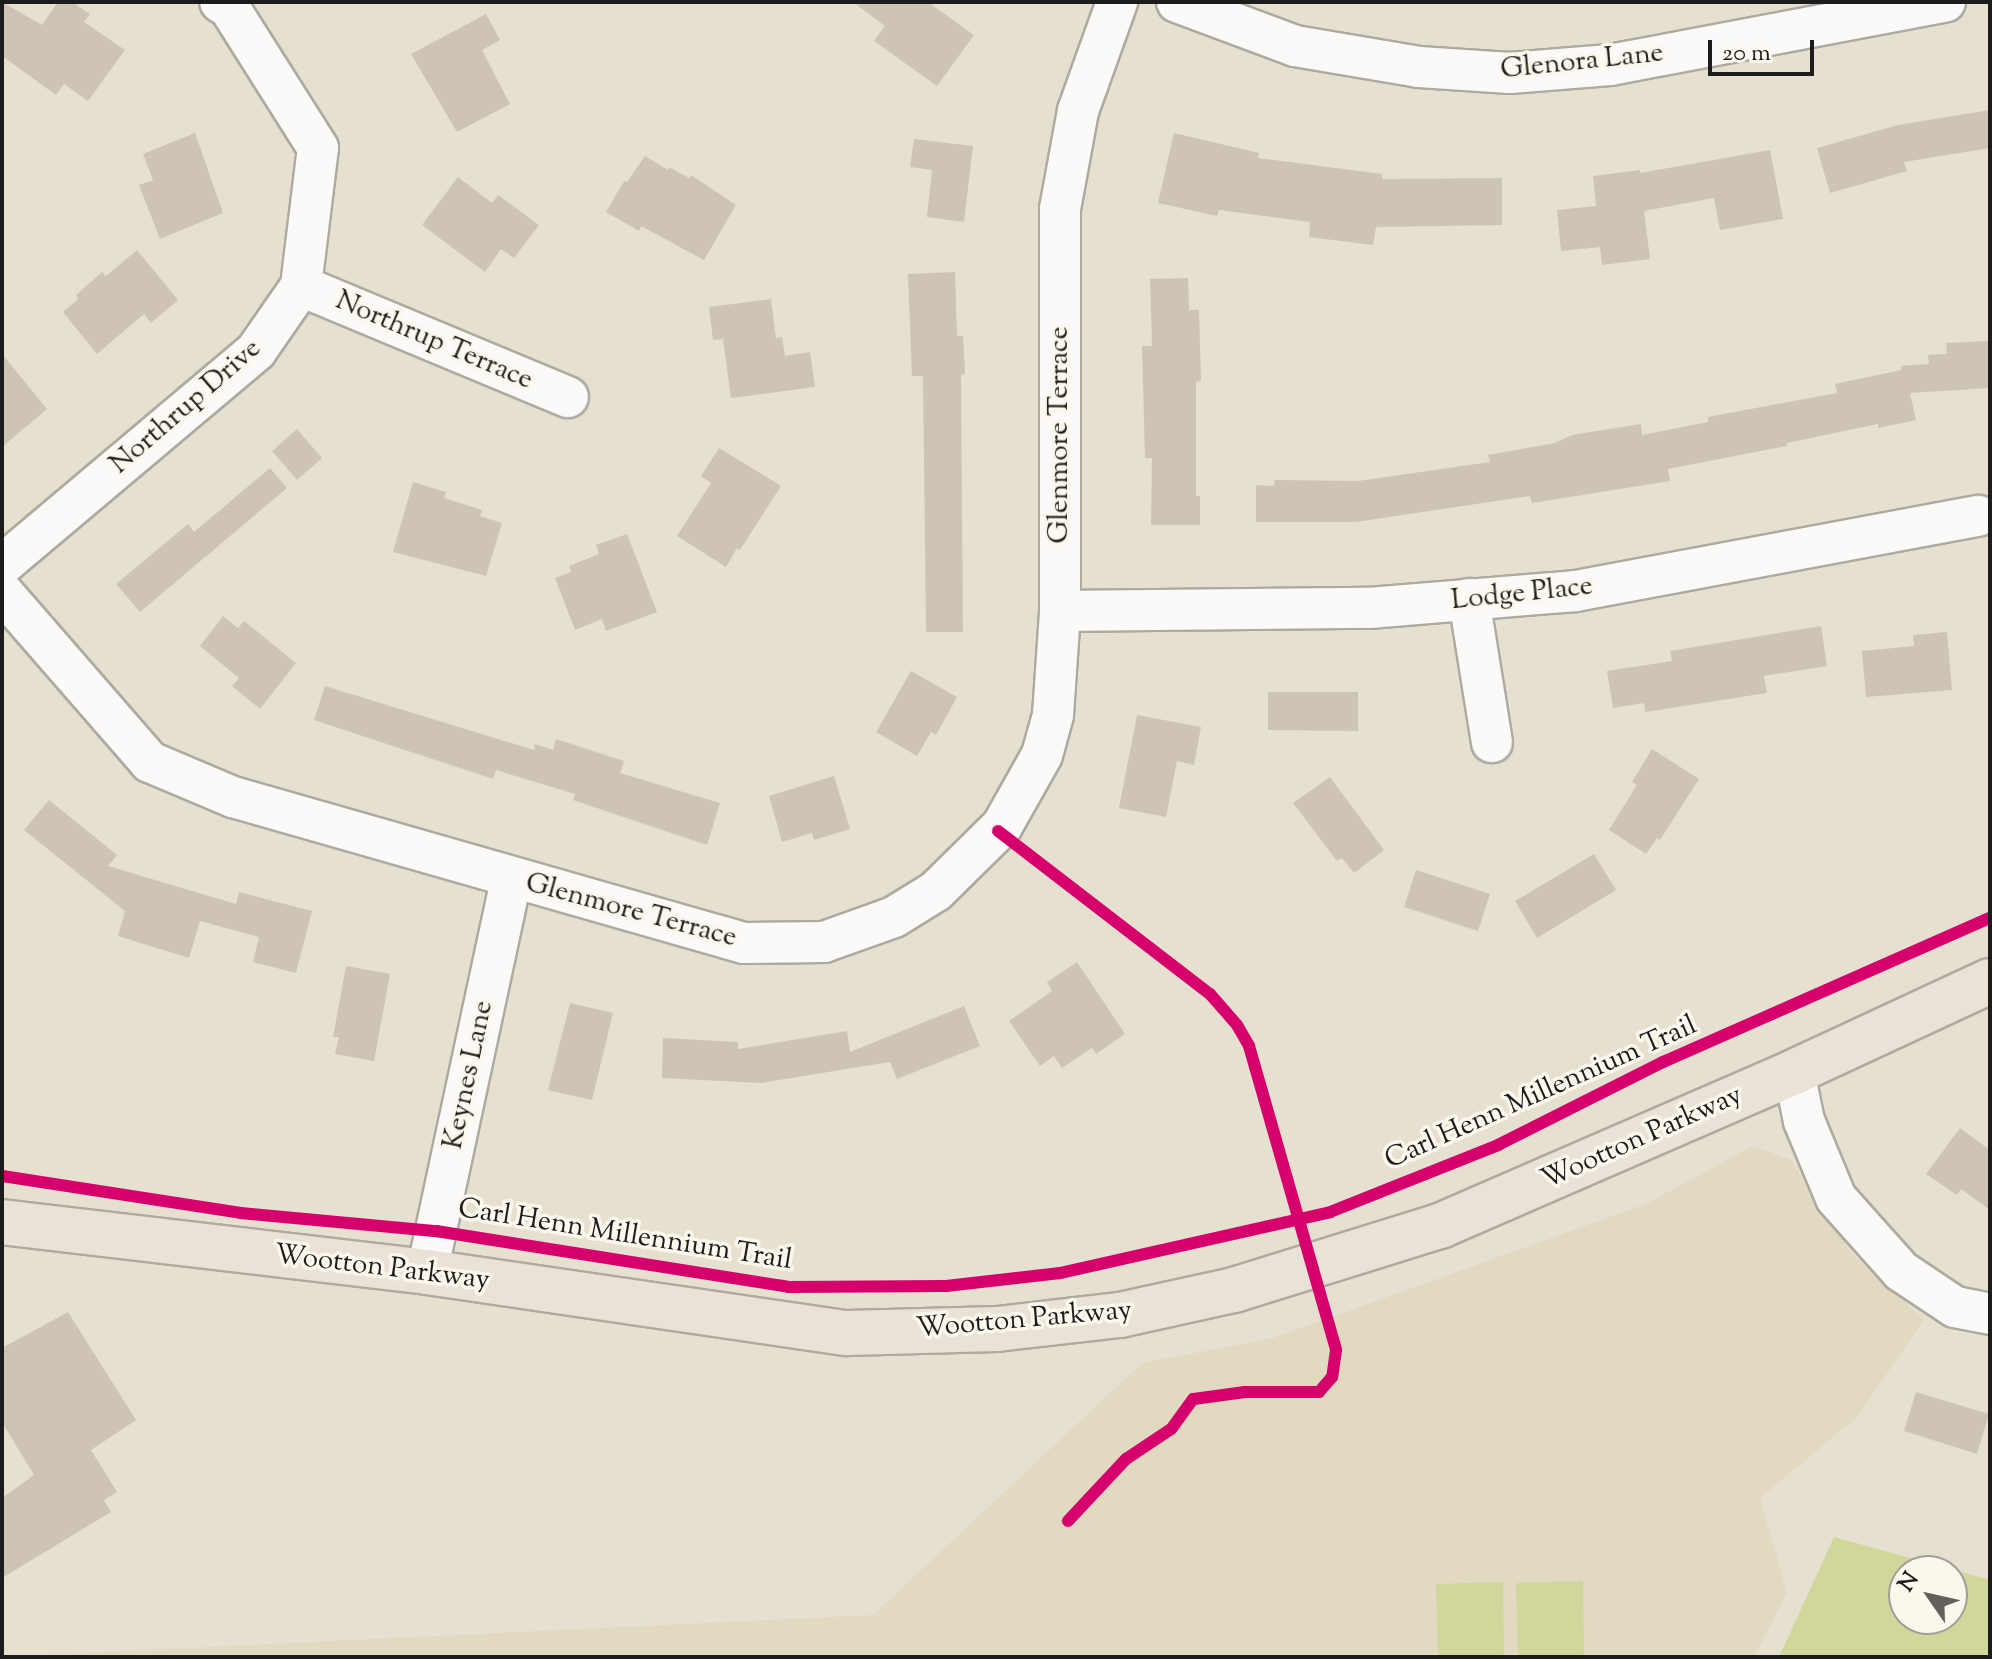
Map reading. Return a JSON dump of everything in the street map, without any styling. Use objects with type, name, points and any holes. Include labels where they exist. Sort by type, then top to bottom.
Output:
[{"type":"main road","name":"Wootton Parkway","points":[[2,1222],[427,1272],[847,1333],[997,1329],[1120,1315],[1234,1290],[1440,1226],[1794,1072],[1990,981]]},
{"type":"street","name":"Northrup Drive","points":[[2,565],[256,351],[301,286],[318,148],[229,7],[220,2]]},
{"type":"street","name":"Glenmore Terrace","points":[[2,592],[150,762],[233,797],[511,879],[744,943],[824,942],[894,917],[936,891],[1002,826],[1042,755],[1053,715],[1060,611],[1060,209],[1078,111],[1117,2]]},
{"type":"street","name":"Glenora Lane","points":[[1177,2],[1295,46],[1419,67],[1510,73],[1610,65],[1945,2]]},
{"type":"street","name":"Northrup Terrace","points":[[301,286],[568,397]]},
{"type":"street","name":"Lodge Place","points":[[1060,611],[1369,608],[1576,591],[1978,516]]},
{"type":"street","points":[[1469,599],[1492,742]]},
{"type":"street","name":"Keynes Lane","points":[[427,1272],[511,879]]},
{"type":"street","points":[[1794,1072],[1804,1121],[1836,1198],[1901,1271],[1955,1307],[1990,1314]]},
{"type":"shaded area","points":[[1753,1146],[1791,1160],[1852,1254],[1924,1320],[1856,1418],[1760,1498],[1787,1593],[1754,1657],[2,1657],[873,1615],[1142,1363],[1273,1338],[1646,1204]]},
{"type":"green space","points":[[1834,1537],[1899,1555],[1888,1555],[1888,1635],[1968,1635],[1968,1574],[1990,1580],[1990,1657],[1779,1657]]},
{"type":"green space","points":[[1583,1581],[1584,1657],[1518,1657],[1516,1583]]},
{"type":"green space","points":[[1503,1582],[1504,1657],[1438,1657],[1436,1584]]},
{"type":"building","points":[[2,2],[42,25],[58,2],[72,2],[90,14],[84,22],[125,50],[88,101],[64,84],[56,95],[2,56]]},
{"type":"building","points":[[853,2],[928,2],[974,35],[937,86],[874,41],[885,26]]},
{"type":"building","points":[[486,14],[500,40],[482,50],[510,104],[457,132],[411,54]]},
{"type":"building","points":[[1990,110],[1990,148],[1904,162],[1907,171],[1830,193],[1817,148],[1898,125]]},
{"type":"building","points":[[195,133],[223,213],[160,239],[139,185],[153,180],[143,154]]},
{"type":"building","points":[[1174,133],[1259,153],[1258,158],[1382,174],[1382,179],[1502,178],[1502,225],[1376,227],[1373,245],[1309,237],[1310,222],[1219,210],[1217,216],[1158,203]]},
{"type":"building","points":[[914,139],[973,146],[964,222],[927,217],[932,170],[910,167]]},
{"type":"building","points":[[1770,150],[1783,219],[1720,230],[1714,198],[1644,211],[1650,259],[1602,265],[1600,247],[1561,251],[1557,210],[1596,206],[1593,176],[1640,170],[1640,173]]},
{"type":"building","points":[[645,156],[668,170],[669,167],[689,178],[691,175],[736,205],[704,260],[641,226],[639,231],[606,212],[624,181],[627,182]]},
{"type":"building","points":[[458,177],[492,203],[498,195],[539,225],[514,258],[501,249],[485,272],[422,225]]},
{"type":"building","points":[[137,250],[178,300],[151,323],[144,314],[97,354],[63,312],[78,299],[76,295],[102,272],[106,276]]},
{"type":"building","points":[[955,272],[957,336],[963,336],[965,374],[961,375],[963,632],[926,632],[923,376],[912,376],[908,274]]},
{"type":"building","points":[[1188,278],[1189,310],[1199,310],[1201,381],[1196,382],[1196,496],[1200,496],[1200,525],[1151,525],[1152,458],[1145,458],[1142,346],[1152,346],[1150,279]]},
{"type":"building","points":[[771,299],[776,338],[782,337],[785,356],[810,352],[815,387],[731,398],[723,339],[713,340],[709,307]]},
{"type":"building","points":[[1990,341],[1990,388],[1910,393],[1916,420],[1878,428],[1878,424],[1787,443],[1787,446],[1668,469],[1670,481],[1532,503],[1530,496],[1356,522],[1256,522],[1256,485],[1274,486],[1275,480],[1358,481],[1490,462],[1488,455],[1555,443],[1572,435],[1641,424],[1642,435],[1708,422],[1708,417],[1837,393],[1835,384],[1901,370],[1901,366],[1929,364],[1928,355],[1947,354],[1946,343]]},
{"type":"building","points":[[2,354],[47,409],[2,447]]},
{"type":"building","points":[[297,429],[322,458],[297,480],[272,451]]},
{"type":"building","points":[[719,448],[781,486],[726,567],[677,536],[711,483],[701,476]]},
{"type":"building","points":[[270,468],[287,488],[140,612],[116,584],[188,524],[194,532]]},
{"type":"building","points":[[413,482],[446,492],[444,498],[482,510],[480,516],[502,523],[486,576],[393,552]]},
{"type":"building","points":[[627,534],[657,612],[606,631],[602,619],[575,630],[555,578],[571,572],[569,566],[599,554],[596,545]]},
{"type":"building","points":[[223,616],[238,628],[244,621],[296,663],[260,709],[232,686],[239,678],[200,646]]},
{"type":"building","points":[[1821,626],[1827,666],[1764,676],[1767,693],[1645,712],[1644,703],[1613,708],[1607,671],[1672,661],[1670,651]]},
{"type":"building","points":[[1947,632],[1952,690],[1866,697],[1862,651],[1914,646],[1913,635]]},
{"type":"building","points":[[911,671],[957,697],[936,735],[931,732],[917,756],[876,732]]},
{"type":"building","points":[[325,686],[534,750],[535,744],[553,750],[556,739],[624,761],[620,773],[720,803],[707,845],[573,800],[575,794],[496,770],[493,779],[314,720]]},
{"type":"building","points":[[1268,692],[1358,692],[1358,731],[1268,730]]},
{"type":"building","points":[[1137,715],[1201,727],[1194,765],[1177,761],[1166,817],[1119,808]]},
{"type":"building","points":[[1652,749],[1699,779],[1660,840],[1657,838],[1646,854],[1609,830],[1637,785],[1632,782]]},
{"type":"building","points":[[834,776],[850,829],[814,840],[812,833],[782,842],[769,796]]},
{"type":"building","points":[[1330,777],[1384,850],[1354,873],[1342,858],[1337,861],[1293,803]]},
{"type":"building","points":[[49,800],[117,855],[108,866],[236,904],[239,892],[312,911],[296,973],[253,962],[259,937],[200,921],[189,958],[118,936],[125,911],[24,830]]},
{"type":"building","points":[[1594,854],[1616,890],[1537,938],[1515,901]]},
{"type":"building","points":[[1416,870],[1490,894],[1478,931],[1404,907]]},
{"type":"building","points":[[1077,962],[1125,1034],[1096,1054],[1092,1048],[1062,1068],[1054,1056],[1040,1066],[1009,1021],[1052,991],[1047,982]]},
{"type":"building","points":[[346,966],[390,974],[374,1061],[335,1054],[339,1037],[333,1037]]},
{"type":"building","points":[[570,1003],[613,1013],[592,1100],[548,1090]]},
{"type":"building","points":[[964,1006],[980,1046],[897,1079],[890,1062],[761,1083],[662,1078],[663,1038],[738,1042],[738,1049],[847,1031],[850,1052]]},
{"type":"building","points":[[1960,1128],[1990,1150],[1990,1210],[1961,1189],[1957,1195],[1926,1174]]},
{"type":"building","points":[[68,1312],[136,1420],[91,1450],[117,1492],[104,1500],[111,1512],[2,1578],[2,1498],[34,1475],[2,1422],[2,1348]]},
{"type":"building","points":[[1916,1392],[1989,1414],[1977,1454],[1904,1431]]},
{"type":"cycle path","points":[[998,831],[1210,994],[1237,1025],[1249,1046],[1336,1350],[1332,1377],[1319,1392],[1245,1392],[1193,1399],[1171,1429],[1126,1459],[1068,1521]]},
{"type":"cycle path","name":"Carl Henn Millennium Trail","points":[[2,1176],[241,1213],[436,1231],[788,1287],[946,1286],[1060,1273],[1330,1212],[1498,1145],[1663,1062],[1990,918]]}]
